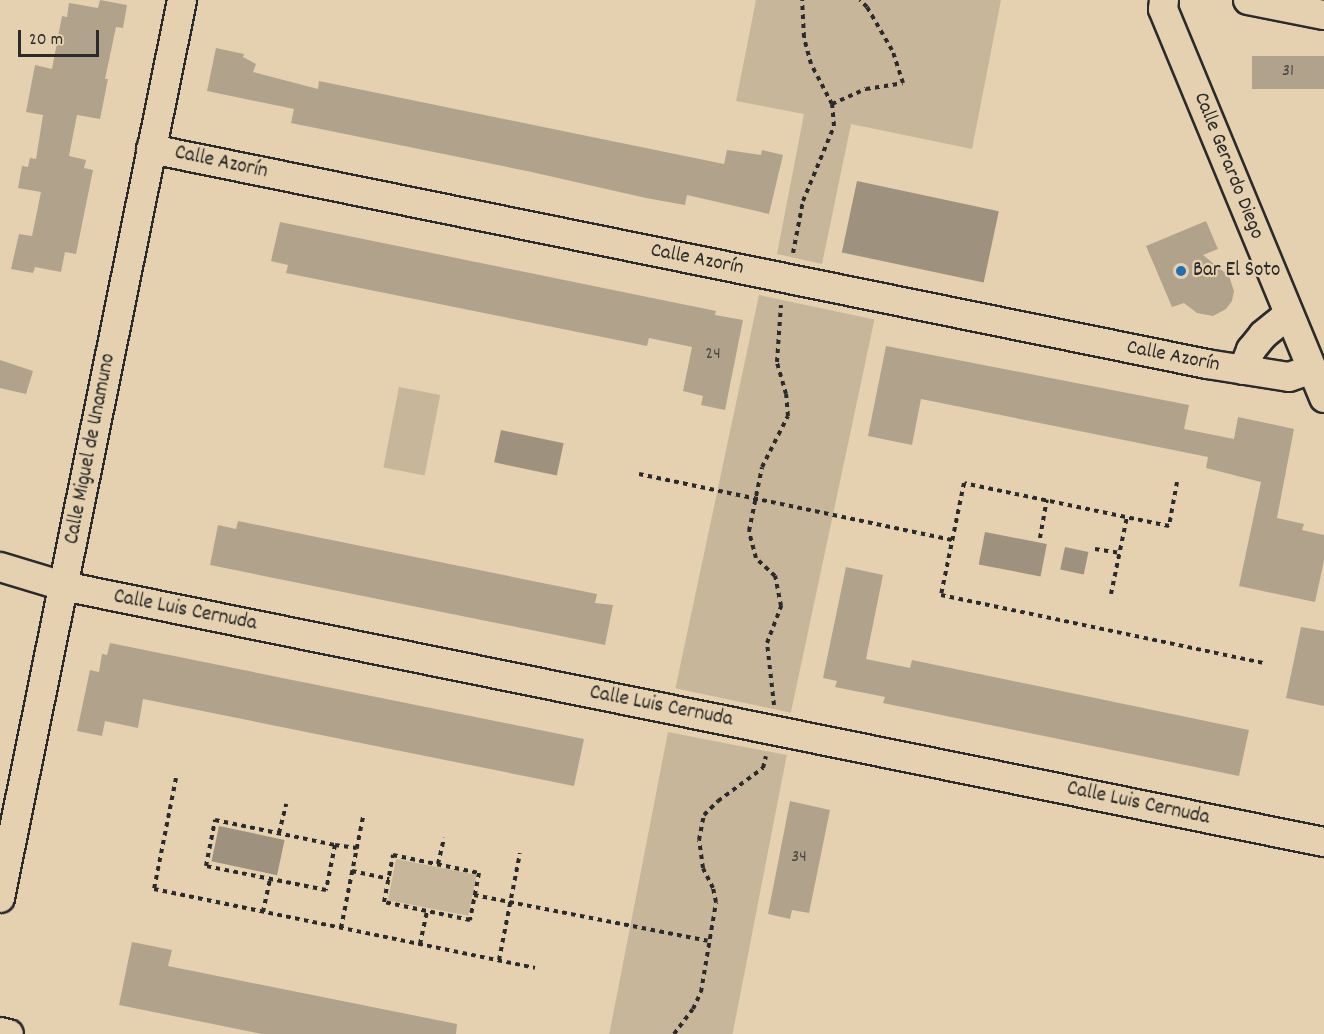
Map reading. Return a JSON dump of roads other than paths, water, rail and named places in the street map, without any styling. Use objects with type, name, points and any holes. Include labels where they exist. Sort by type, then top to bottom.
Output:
[{"type":"street","name":"Calle Miguel de Unamuno","points":[[0,898],[182,0]]},
{"type":"street","name":"Calle Gerardo Diego","points":[[1164,0],[1163,9],[1324,398]]},
{"type":"street","points":[[1248,0],[1324,15]]},
{"type":"street","name":"Calle Azorín","points":[[152,149],[1243,370],[1289,377],[1312,369]]},
{"type":"street","name":"Calle Azorín","points":[[1243,370],[1251,350],[1263,335],[1289,314]]},
{"type":"street","name":"Calle Luis Cernuda","points":[[0,567],[63,586],[1324,842]]},
{"type":"street","points":[[0,1032],[9,1034]]},
{"type":"place","name":"Bar El Soto","points":[[1181,271]]}]
